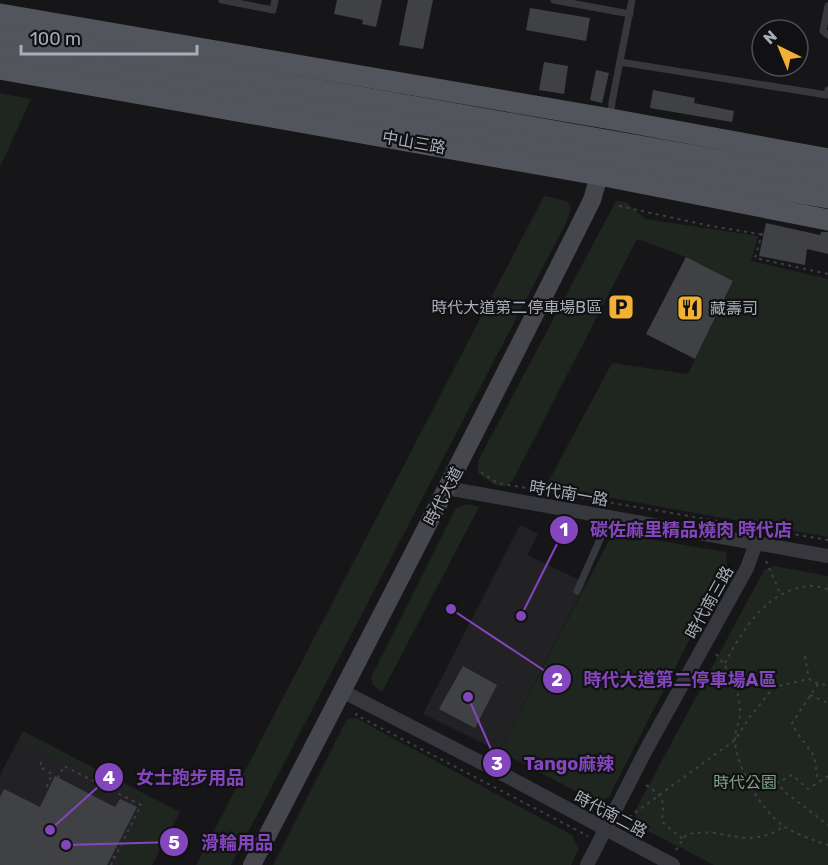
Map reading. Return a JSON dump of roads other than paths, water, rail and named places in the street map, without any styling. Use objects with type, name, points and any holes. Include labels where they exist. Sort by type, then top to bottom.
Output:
[{"type":"main road","name":"中山三路","points":[[0,14],[828,198]]},
{"type":"main road","name":"中山三路","points":[[0,34],[606,148],[828,220]]},
{"type":"main road","name":"中山三路","points":[[0,54],[606,148],[828,159]]},
{"type":"main road","name":"中山三路","points":[[0,69],[828,179]]},
{"type":"street","name":"時代大道","points":[[252,865],[466,453],[592,200],[606,148]]},
{"type":"street","name":"時代南一路","points":[[446,488],[828,556]]},
{"type":"street","name":"時代南三路","points":[[587,865],[647,748],[747,568],[756,543]]},
{"type":"street","name":"時代南二路","points":[[342,691],[673,865]]},
{"type":"lane","points":[[222,0],[273,10],[275,0]]},
{"type":"lane","points":[[554,0],[630,14]]},
{"type":"lane","points":[[606,148],[612,102],[633,0]]},
{"type":"lane","points":[[828,6],[823,31],[828,35]]},
{"type":"lane","points":[[620,62],[827,94],[828,90]]},
{"type":"lane","points":[[577,591],[610,517]]},
{"type":"place","name":"時代大道第二停車場B區","points":[[621,307]]},
{"type":"place","name":"藏壽司","points":[[690,308]]},
{"type":"place","name":"時代大道第二停車場A區","points":[[451,609]]},
{"type":"place","name":"碳佐麻里精品燒肉 時代店","points":[[521,616]]},
{"type":"place","name":"Tango麻辣","points":[[468,697]]},
{"type":"place","name":"女士跑步用品","points":[[50,830]]},
{"type":"place","name":"滑輪用品","points":[[66,845]]},
{"type":"park label","name":"時代公園","points":[[745,782]]}]
